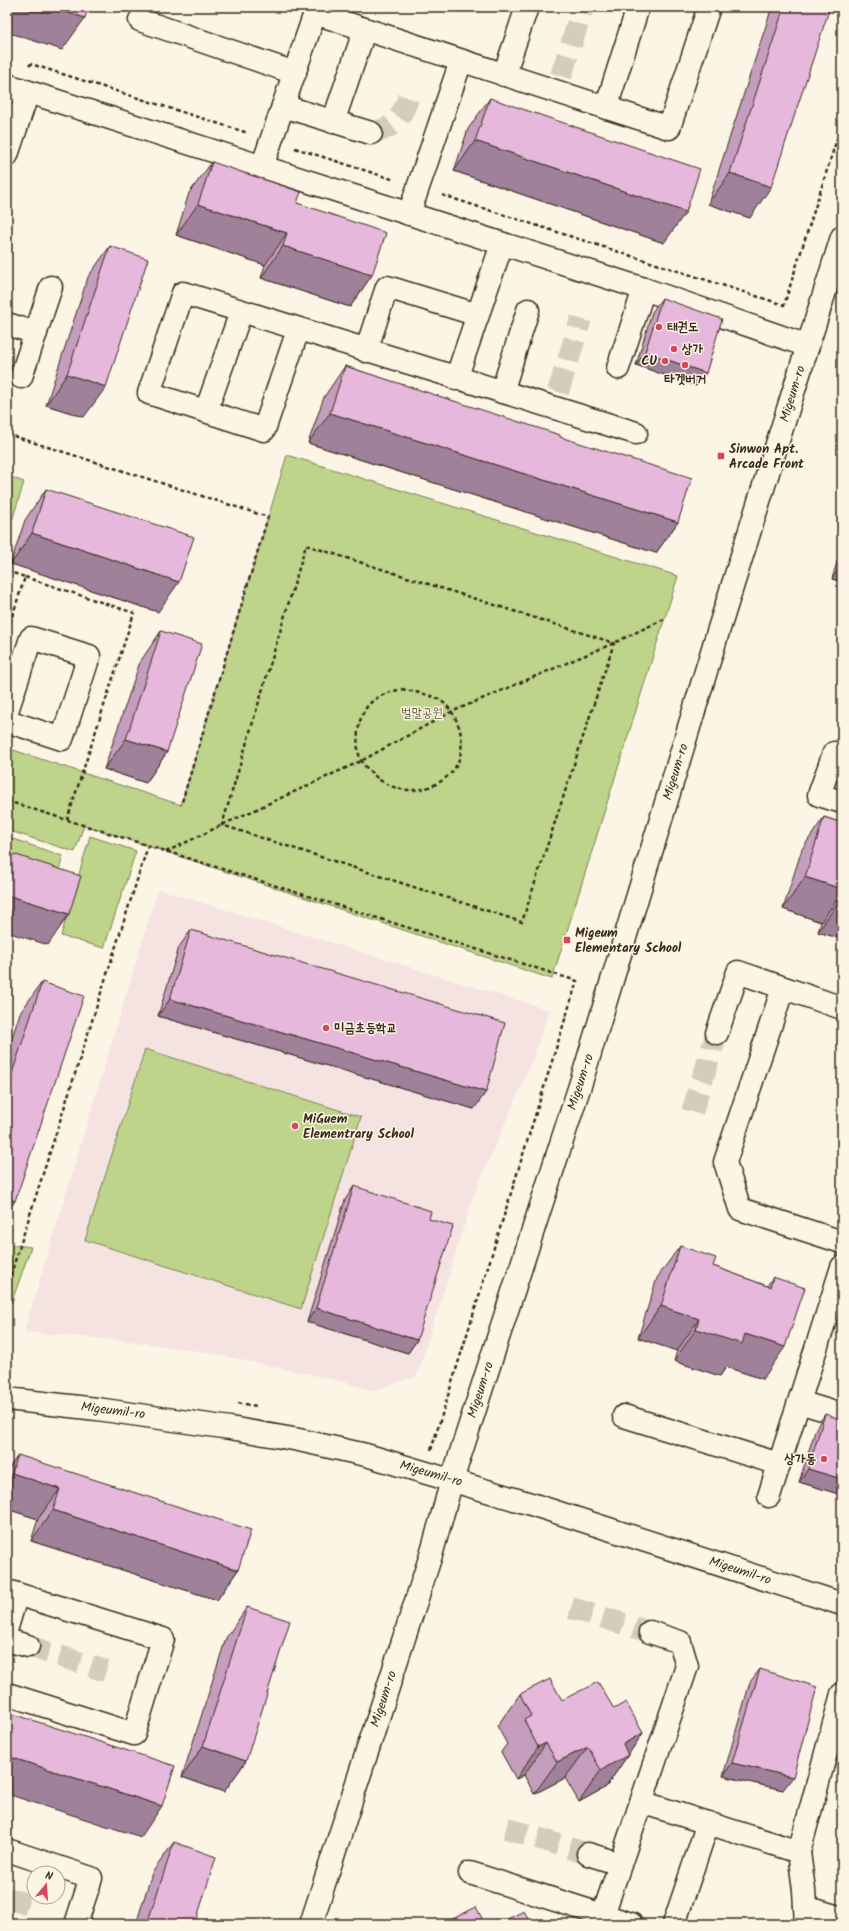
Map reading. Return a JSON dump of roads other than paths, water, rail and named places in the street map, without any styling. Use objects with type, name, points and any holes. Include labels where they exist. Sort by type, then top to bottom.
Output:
[{"type":"street","points":[[504,75],[527,7]]},
{"type":"street","points":[[606,108],[638,7]]},
{"type":"street","points":[[262,167],[315,13],[504,75],[559,84],[606,108],[669,128],[708,7]]},
{"type":"street","points":[[140,20],[295,72]]},
{"type":"street","points":[[333,122],[365,29]]},
{"type":"street","points":[[410,214],[461,61]]},
{"type":"street","points":[[7,155],[16,88],[644,289],[808,346]]},
{"type":"street","points":[[283,106],[371,133]]},
{"type":"street","name":"Migeum-ro","points":[[311,1924],[432,1552],[452,1480],[583,1076],[842,237]]},
{"type":"street","points":[[456,379],[502,244]]},
{"type":"street","points":[[20,377],[52,287]]},
{"type":"street","points":[[366,351],[388,287],[478,315]]},
{"type":"street","points":[[618,368],[644,289]]},
{"type":"street","points":[[298,330],[264,430],[148,393],[183,293],[456,379],[502,392],[555,400],[636,433]]},
{"type":"street","points":[[502,392],[528,310]]},
{"type":"street","points":[[206,411],[241,312]]},
{"type":"street","points":[[7,324],[36,333]]},
{"type":"street","points":[[842,755],[834,753],[819,795],[842,802]]},
{"type":"street","points":[[717,1033],[738,972],[842,1008]]},
{"type":"street","points":[[783,988],[725,1162],[740,1209],[842,1242]]},
{"type":"street","points":[[769,1496],[842,1267]]},
{"type":"street","name":"Migeumil-ro","points":[[7,1400],[163,1418],[291,1439],[366,1455],[452,1480],[842,1604]]},
{"type":"street","points":[[799,1402],[842,1415]]},
{"type":"street","points":[[624,1416],[779,1464]]},
{"type":"street","points":[[7,1627],[12,1592],[163,1639],[134,1734],[7,1694]]},
{"type":"street","points":[[602,1920],[687,1666],[680,1642],[650,1632]]},
{"type":"street","points":[[7,1640],[28,1646]]},
{"type":"street","points":[[842,1694],[799,1852],[805,1915],[842,1918]]},
{"type":"street","points":[[641,1802],[799,1852]]},
{"type":"street","points":[[674,1924],[708,1823]]},
{"type":"street","points":[[7,1850],[91,1878],[76,1924]]},
{"type":"street","points":[[588,1854],[620,1864]]},
{"type":"street","points":[[470,1873],[602,1920],[631,1924]]},
{"type":"tunnel","points":[[561,76],[583,7]]},
{"type":"tunnel","points":[[371,133],[387,128],[398,119],[402,114],[411,91]]},
{"type":"tunnel","points":[[558,392],[581,319]]},
{"type":"tunnel","points":[[692,1112],[717,1033]]},
{"type":"tunnel","points":[[571,1608],[650,1632]]},
{"type":"tunnel","points":[[28,1646],[106,1671]]},
{"type":"tunnel","points":[[506,1828],[588,1854]]},
{"type":"tunnel","points":[[7,1898],[33,1906]]},
{"type":"place","name":"태권도","points":[[659,327]]},
{"type":"place","name":"상가","points":[[674,349]]},
{"type":"place","name":"CU","points":[[665,361]]},
{"type":"place","name":"타겟버거","points":[[685,365]]},
{"type":"place","name":"Sinwon Apt. Arcade Front","points":[[721,456]]},
{"type":"place","name":"Migeum Elementary School","points":[[567,940]]},
{"type":"place","name":"미금초등학교","points":[[326,1028]]},
{"type":"place","name":"MiGuem Elementrary School","points":[[295,1126]]},
{"type":"place","name":"상가동","points":[[824,1459]]},
{"type":"park label","name":"벌말공원","points":[[422,713]]}]
